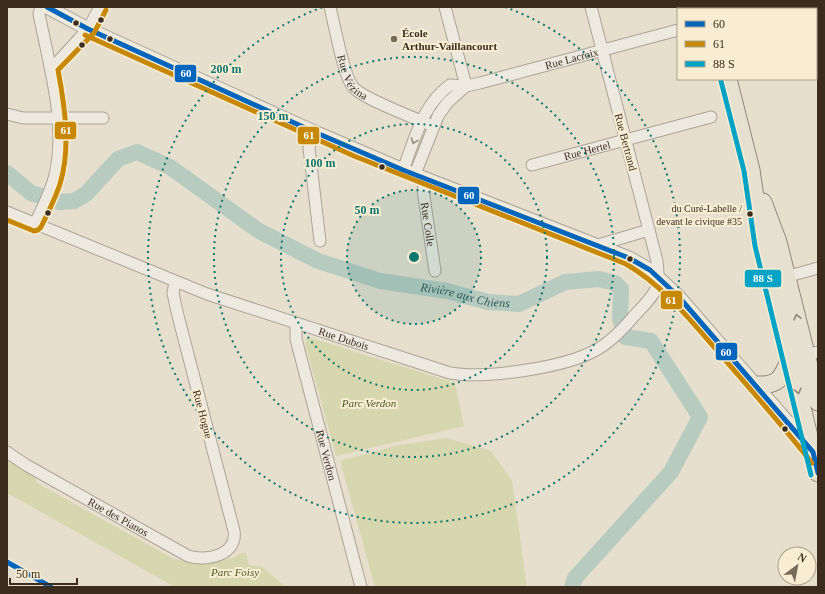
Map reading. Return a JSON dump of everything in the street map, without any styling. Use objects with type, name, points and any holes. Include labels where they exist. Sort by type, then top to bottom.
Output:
[{"type":"main road","points":[[728,80],[751,170],[762,244],[778,278],[805,355],[818,402]]},
{"type":"main road","points":[[754,385],[769,385],[778,381],[805,355]]},
{"type":"main road","points":[[805,355],[818,472]]},
{"type":"street","points":[[35,224],[49,192],[56,169],[58,117],[57,101],[39,14],[42,7]]},
{"type":"street","points":[[48,7],[88,29],[312,131],[415,174],[598,245],[643,266],[658,277],[681,299],[754,385],[768,398],[816,454]]},
{"type":"street","points":[[50,66],[59,62],[88,29],[100,7]]},
{"type":"street","name":"Rue Vézina","points":[[330,7],[348,78],[353,87],[368,97],[433,126]]},
{"type":"street","points":[[415,174],[433,126],[444,108],[466,86],[445,7]]},
{"type":"street","name":"Rue Bertrand","points":[[591,7],[657,260],[658,277]]},
{"type":"street","name":"Rue Lacroix","points":[[415,174],[422,121],[435,99],[450,85],[466,86],[677,30]]},
{"type":"street","points":[[7,114],[23,118],[103,118]]},
{"type":"street","name":"Rue Hertel","points":[[532,165],[711,117]]},
{"type":"street","points":[[312,131],[309,148],[320,240]]},
{"type":"street","name":"Rue Colle","points":[[415,174],[423,190],[435,271]]},
{"type":"street","name":"Rue Dubois","points":[[7,212],[175,282],[296,324],[443,371],[470,375],[527,369],[569,361],[597,350],[618,333],[655,293],[658,277]]},
{"type":"street","points":[[598,245],[649,230]]},
{"type":"street","points":[[778,278],[818,268]]},
{"type":"street","name":"Rue Hogue","points":[[175,282],[173,293],[234,531],[235,539],[233,546]]},
{"type":"street","name":"Rue Verdon","points":[[296,324],[296,340],[361,587]]},
{"type":"street","name":"Rue des Pianos","points":[[7,452],[26,465],[188,556],[198,559],[212,556],[226,552],[233,546]]},
{"type":"green space","points":[[421,135],[424,136],[415,162],[412,161]]},
{"type":"green space","name":"Parc Verdon","points":[[308,337],[455,383],[464,426],[336,456],[305,343]]},
{"type":"green space","points":[[447,438],[491,451],[512,480],[527,587],[375,587],[340,461],[399,445]]},
{"type":"green space","name":"Parc Foisy","points":[[7,460],[34,477],[37,483],[174,559],[197,563],[209,563],[246,553],[249,565],[262,567],[286,587],[175,587],[7,493]]},
{"type":"waterway","name":"Rivière aux Chiens","points":[[7,173],[31,193],[60,202],[74,201],[86,194],[118,159],[137,152],[170,167],[259,231],[318,261],[380,281],[447,291],[488,302],[519,304],[565,282],[599,279],[615,283],[621,289],[620,319],[626,337],[651,341],[700,417],[671,472],[575,578],[572,587]]},
{"type":"transit line","name":"60","points":[[47,7],[88,29],[312,131],[403,170],[629,258],[650,270],[678,296],[813,452],[818,473]]},
{"type":"transit line","name":"61","points":[[7,220],[34,231],[41,227],[49,211],[60,184],[66,142],[65,113],[58,70],[94,33],[106,10]]},
{"type":"transit line","name":"61","points":[[85,35],[354,156],[626,264],[665,293],[767,408],[812,463]]},
{"type":"transit line","points":[[721,81],[744,171],[755,246],[811,475]]},
{"type":"transit line","name":"60","points":[[7,562],[51,587]]},
{"type":"place","name":"École Arthur-Vaillancourt","points":[[394,39]]},
{"type":"place","name":"du Curé-Labelle / devant le civique #35","points":[[750,214]]}]
